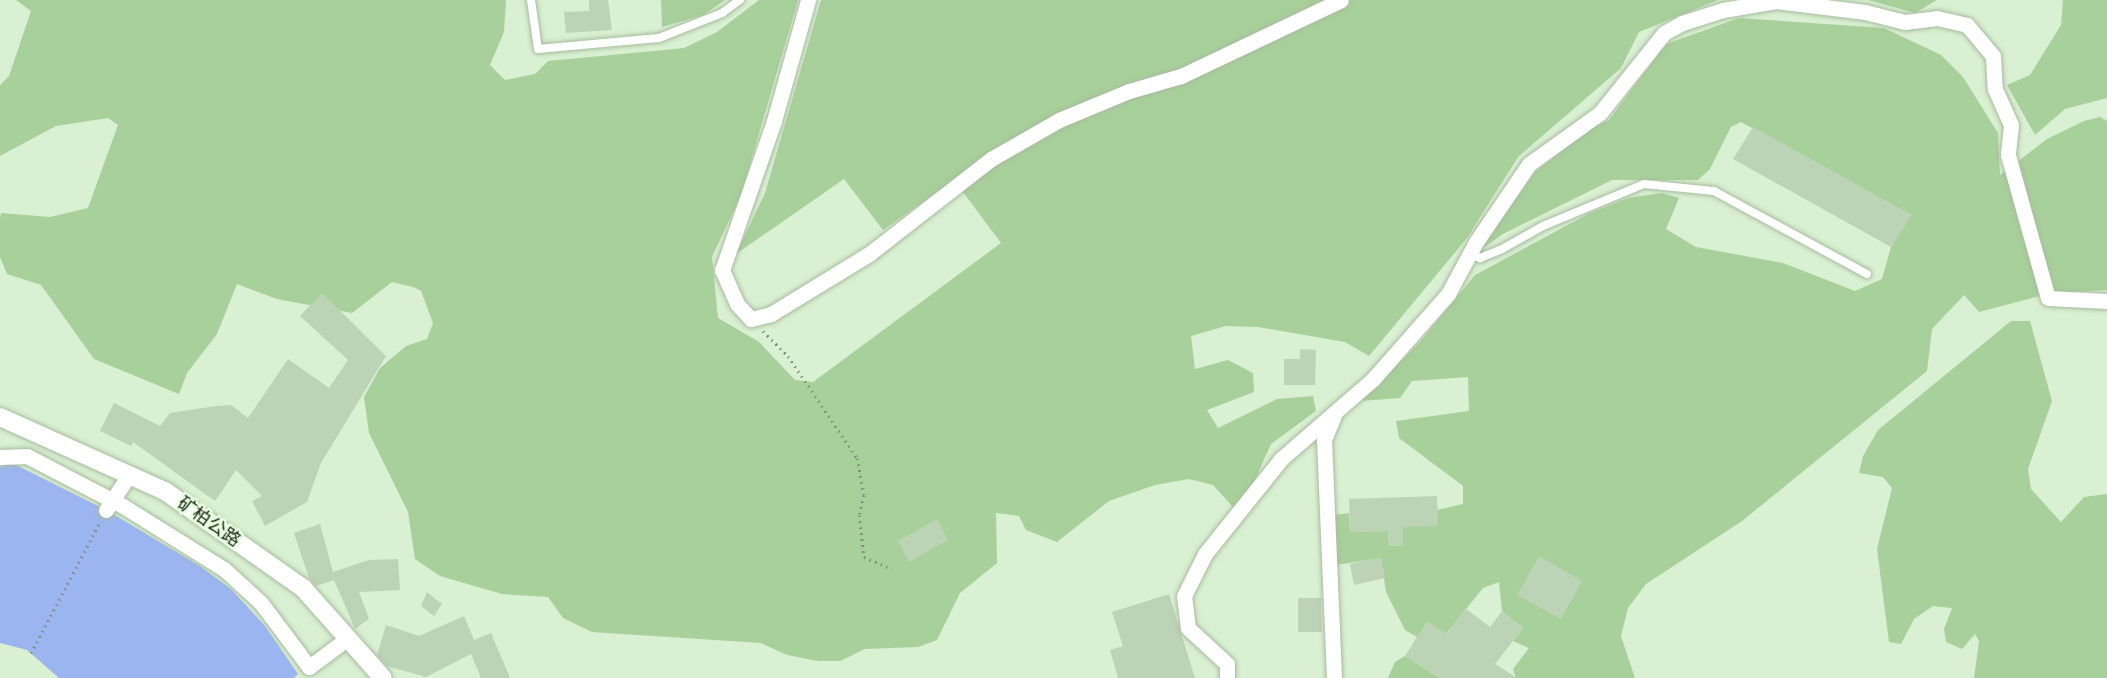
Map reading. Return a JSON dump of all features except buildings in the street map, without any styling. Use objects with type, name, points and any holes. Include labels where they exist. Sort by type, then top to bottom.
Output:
[{"type":"street","points":[[808,0],[774,120],[722,270],[737,304],[751,319],[771,314],[869,254],[991,159],[1059,120],[1129,90],[1181,76],[1341,0]]},
{"type":"street","points":[[1227,678],[1227,664],[1188,628],[1184,596],[1205,554],[1281,459],[1373,379],[1448,294],[1469,254],[1529,164],[1600,113],[1664,33],[1723,10],[1776,1],[1865,12],[1905,22],[1937,18],[1967,25],[1993,56],[1995,89],[2011,125],[2008,155],[2048,297],[2107,301]]},
{"type":"street","points":[[1334,678],[1324,440],[1336,411]]},
{"type":"street","name":"矿柏公路","points":[[0,417],[165,491],[303,588],[383,678]]},
{"type":"street","points":[[0,457],[27,456],[224,569],[261,603],[305,673],[348,638]]},
{"type":"street","points":[[109,505],[129,475]]},
{"type":"lane","points":[[531,0],[538,49],[659,38],[722,13],[740,0]]},
{"type":"lane","points":[[1469,254],[1480,258],[1502,249],[1543,226],[1644,184],[1714,190],[1868,274]]},
{"type":"path","points":[[751,319],[788,356],[857,458],[864,495],[859,515],[864,557],[892,569]]},
{"type":"path","points":[[31,653],[109,505]]},
{"type":"green space","points":[[16,0],[506,0],[504,32],[490,65],[505,80],[535,74],[548,61],[684,48],[717,32],[759,0],[798,0],[741,195],[712,257],[718,318],[759,342],[795,380],[813,382],[1001,243],[954,180],[883,230],[844,179],[736,254],[765,193],[821,0],[1718,0],[1639,32],[1621,68],[1518,157],[1467,238],[1369,356],[1345,342],[1258,327],[1226,326],[1191,336],[1195,369],[1228,360],[1253,373],[1254,392],[1207,410],[1218,428],[1277,399],[1313,396],[1316,411],[1271,444],[1254,482],[1233,507],[1213,485],[1189,479],[1155,485],[1109,501],[1057,542],[1026,530],[1019,516],[996,513],[997,563],[960,593],[937,640],[918,647],[865,649],[840,661],[818,661],[787,655],[761,643],[592,632],[563,618],[548,597],[502,594],[440,576],[415,559],[408,512],[369,433],[364,397],[380,368],[406,346],[427,339],[433,323],[421,291],[413,287],[392,282],[352,313],[277,299],[237,284],[217,334],[187,373],[179,394],[94,359],[41,285],[7,274],[0,257],[0,219],[1,213],[50,217],[88,208],[118,125],[108,118],[56,126],[0,156],[0,85],[9,76],[31,11]]},
{"type":"green space","points":[[661,0],[725,0],[703,15],[662,27]]},
{"type":"green space","points":[[1868,0],[1937,0],[1915,13]]},
{"type":"green space","points":[[2063,0],[2107,0],[2107,98],[2065,109],[2035,135],[2007,85],[2030,75],[2061,25]]},
{"type":"green space","points":[[1739,18],[1884,28],[1941,55],[1963,77],[1998,133],[2000,175],[2047,139],[2084,121],[2100,117],[2107,121],[2107,290],[2051,293],[1979,312],[1964,295],[1932,329],[1927,371],[1742,521],[1646,584],[1628,608],[1621,636],[1635,678],[1516,678],[1513,669],[1529,648],[1513,641],[1523,628],[1502,611],[1499,582],[1483,588],[1446,634],[1417,637],[1405,630],[1386,592],[1381,558],[1336,565],[1334,515],[1349,513],[1350,532],[1388,531],[1389,546],[1403,545],[1403,527],[1437,510],[1463,504],[1463,486],[1399,438],[1396,421],[1469,411],[1468,377],[1412,381],[1400,398],[1361,401],[1420,342],[1475,275],[1590,213],[1628,198],[1662,193],[1679,198],[1666,229],[1696,247],[1783,263],[1855,291],[1882,279],[1891,247],[1911,215],[1741,122],[1731,127],[1710,169],[1698,180],[1612,180],[1503,234],[1479,251],[1535,172],[1590,129],[1609,120],[1666,44]]},
{"type":"green space","points":[[2011,321],[2030,321],[2052,401],[2028,469],[2031,489],[2061,522],[2084,497],[2107,494],[2107,678],[1974,678],[1979,641],[1975,634],[1962,649],[1946,642],[1944,629],[1952,608],[1933,606],[1914,619],[1901,644],[1889,642],[1877,549],[1892,488],[1883,477],[1859,473],[1863,456],[1878,430]]},
{"type":"green space","points":[[1405,656],[1440,678],[1388,678],[1395,662]]},
{"type":"water","points":[[12,463],[106,510],[200,566],[231,589],[265,626],[298,674],[294,678],[59,678],[27,650],[0,643],[0,467]]}]
